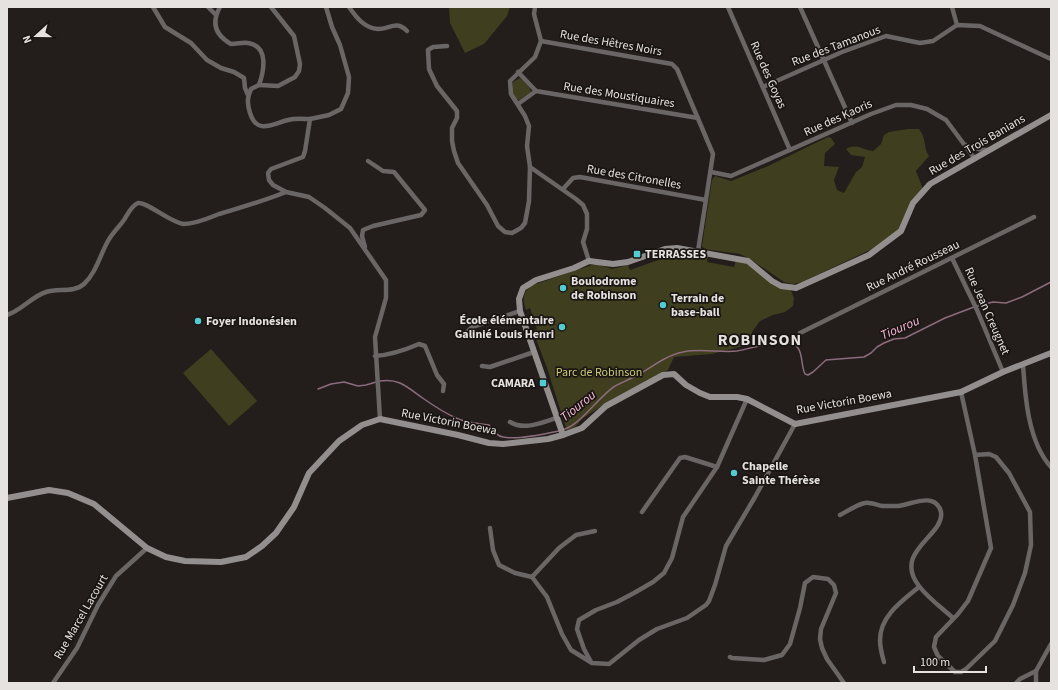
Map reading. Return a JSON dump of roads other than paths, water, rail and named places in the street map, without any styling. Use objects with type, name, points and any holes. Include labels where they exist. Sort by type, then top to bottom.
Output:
[{"type":"street","points":[[153,7],[164,27],[191,43],[207,60],[244,78],[245,88],[248,95]]},
{"type":"street","points":[[208,7],[216,15]]},
{"type":"street","points":[[220,7],[216,15],[215,26],[226,41],[232,44],[246,43],[255,45],[261,52],[264,59],[263,72],[259,85]]},
{"type":"street","points":[[271,7],[294,36],[300,64],[299,71],[295,77],[278,86],[259,85],[251,89],[248,95],[248,107],[252,119],[257,125],[263,126],[274,125],[289,120],[310,119],[329,115],[341,109],[348,93],[349,77],[326,7]]},
{"type":"street","points":[[349,7],[358,20],[367,26],[378,29],[393,25],[402,27],[407,32]]},
{"type":"street","points":[[447,46],[433,47],[428,50],[429,69],[436,86],[457,111],[457,118],[452,128],[452,141],[458,163],[498,226],[505,232],[512,233],[521,228],[525,223],[529,201],[530,167],[527,146],[529,126],[525,116],[511,94],[510,81],[535,57],[541,41],[534,14],[535,7]]},
{"type":"street","name":"Rue des Goyas","points":[[728,7],[790,150]]},
{"type":"street","points":[[800,7],[852,123]]},
{"type":"street","points":[[952,7],[957,25],[980,26],[1051,59]]},
{"type":"street","name":"Rue des Tamanous","points":[[763,87],[824,60],[886,36],[920,43],[933,41],[957,25]]},
{"type":"street","name":"Rue des Hêtres Noirs","points":[[541,41],[672,64],[677,69],[714,154],[698,251]]},
{"type":"street","points":[[518,72],[536,91],[518,104]]},
{"type":"street","name":"Rue des Moustiquaires","points":[[536,91],[698,118]]},
{"type":"street","name":"Rue des Kaoris","points":[[711,172],[731,176],[896,104],[911,105],[926,109],[946,120],[975,158]]},
{"type":"street","name":"Rue des Trois Banians","points":[[589,261],[613,264],[628,262],[664,249],[677,248],[748,260],[772,282],[781,286],[796,288],[869,254],[901,231],[913,203],[930,184],[1051,115]]},
{"type":"street","points":[[7,498],[49,490],[68,492],[94,504],[147,548],[166,557],[185,561],[221,562],[246,556],[262,546],[276,534],[294,507],[309,473],[339,441],[362,425],[380,419],[375,337],[386,298],[386,280],[350,228],[309,197],[286,192],[273,185],[269,180],[268,173],[271,170],[303,157],[306,151],[310,119]]},
{"type":"street","points":[[964,143],[971,148],[990,150]]},
{"type":"street","points":[[366,252],[362,236],[363,230],[373,226],[421,215],[425,210],[394,172],[383,171],[368,161]]},
{"type":"street","points":[[530,167],[576,199],[582,205],[587,214],[587,229],[583,242],[589,261],[574,268],[536,280],[523,288],[519,299],[520,311],[562,432]]},
{"type":"street","name":"Rue des Citronelles","points":[[563,189],[573,178],[580,177],[706,200]]},
{"type":"street","points":[[7,315],[15,312],[33,298],[48,292],[78,288],[84,284],[108,241],[124,221],[131,208],[138,204],[144,204],[168,218],[184,224],[247,206],[286,192]]},
{"type":"street","name":"Rue André Rousseau","points":[[800,333],[1034,217]]},
{"type":"street","name":"Rue Jean Creugnet","points":[[952,258],[974,303],[1003,372]]},
{"type":"street","points":[[467,332],[472,327],[520,311]]},
{"type":"street","points":[[376,356],[397,352],[419,344],[426,346],[437,375],[444,384],[443,391]]},
{"type":"street","points":[[482,366],[490,367],[534,352]]},
{"type":"street","name":"Rue Victorin Boewa","points":[[380,419],[489,443],[507,444],[548,439],[562,432],[582,428],[606,406],[663,374],[674,374],[686,385],[700,393],[710,397],[737,397],[747,399],[795,424],[961,392],[1003,372],[1051,353]]},
{"type":"street","points":[[1023,364],[1024,384],[1034,438],[1045,460],[1051,467]]},
{"type":"street","points":[[961,392],[975,455],[991,548],[968,600],[958,614],[936,637],[934,647],[938,656],[955,672],[961,672],[966,669],[994,641],[1013,605],[1024,573],[1031,545],[1030,512],[1009,473],[996,457],[989,454],[975,455]]},
{"type":"street","points":[[592,663],[584,649],[577,629],[579,620],[596,610],[617,602],[634,593],[653,582],[664,573],[672,558],[683,517],[717,467],[747,399]]},
{"type":"street","points":[[510,422],[516,426],[528,426],[557,418]]},
{"type":"street","points":[[490,528],[493,550],[499,565],[515,573],[532,577],[547,597],[562,634],[571,650],[592,663],[609,664],[639,640],[656,629],[687,618],[706,605],[715,584],[726,546],[795,424]]},
{"type":"street","points":[[642,512],[680,458],[685,457],[717,467]]},
{"type":"street","points":[[840,515],[865,503],[895,506],[931,501],[938,505],[941,512],[940,520],[935,530],[924,541],[913,558],[912,569],[914,579],[919,587],[953,618]]},
{"type":"street","points":[[532,577],[559,548],[575,535],[595,531]]},
{"type":"street","name":"Rue Marcel Lacourt","points":[[53,683],[77,648],[98,605],[116,576],[147,548]]},
{"type":"street","points":[[730,656],[732,658],[764,660],[782,655],[790,644],[800,608],[805,582],[813,577],[828,579],[834,585],[836,593],[821,629],[820,639],[827,659],[844,683]]},
{"type":"street","points":[[884,662],[880,642],[881,629],[888,616],[919,587]]},
{"type":"street","points":[[1036,683],[1036,670],[1051,644]]},
{"type":"street","points":[[1016,683],[1036,670]]},
{"type":"waterway","name":"Tiourou","points":[[977,306],[993,302],[1006,303],[1022,297],[1051,282]]},
{"type":"waterway","name":"Tiourou","points":[[562,430],[575,423],[615,386],[677,353],[696,350],[737,351],[769,344],[794,344],[801,354],[805,374],[808,375],[826,360],[864,357],[884,343],[894,339],[905,338],[945,318],[974,307]]},
{"type":"waterway","name":"Tiourou","points":[[380,381],[387,380],[398,382],[448,414],[464,421],[489,425],[499,435],[508,438],[559,431]]},
{"type":"waterway","name":"Tiourou","points":[[318,389],[331,384],[344,382],[358,386],[376,382]]},
{"type":"place","name":"TERRASSES","points":[[637,254]]},
{"type":"place","name":"Boulodrome de Robinson","points":[[563,288]]},
{"type":"place","name":"Terrain de base-ball","points":[[663,305]]},
{"type":"place","name":"Foyer Indonésien","points":[[198,321]]},
{"type":"place","name":"École élémentaire Galinié Louis Henri","points":[[562,327]]},
{"type":"place","name":"CAMARA","points":[[543,383]]},
{"type":"place","name":"Chapelle Sainte Thérèse","points":[[734,473]]},
{"type":"district","name":"ROBINSON","points":[[760,340]]},
{"type":"park label","name":"Parc de Robinson","points":[[599,372]]}]
